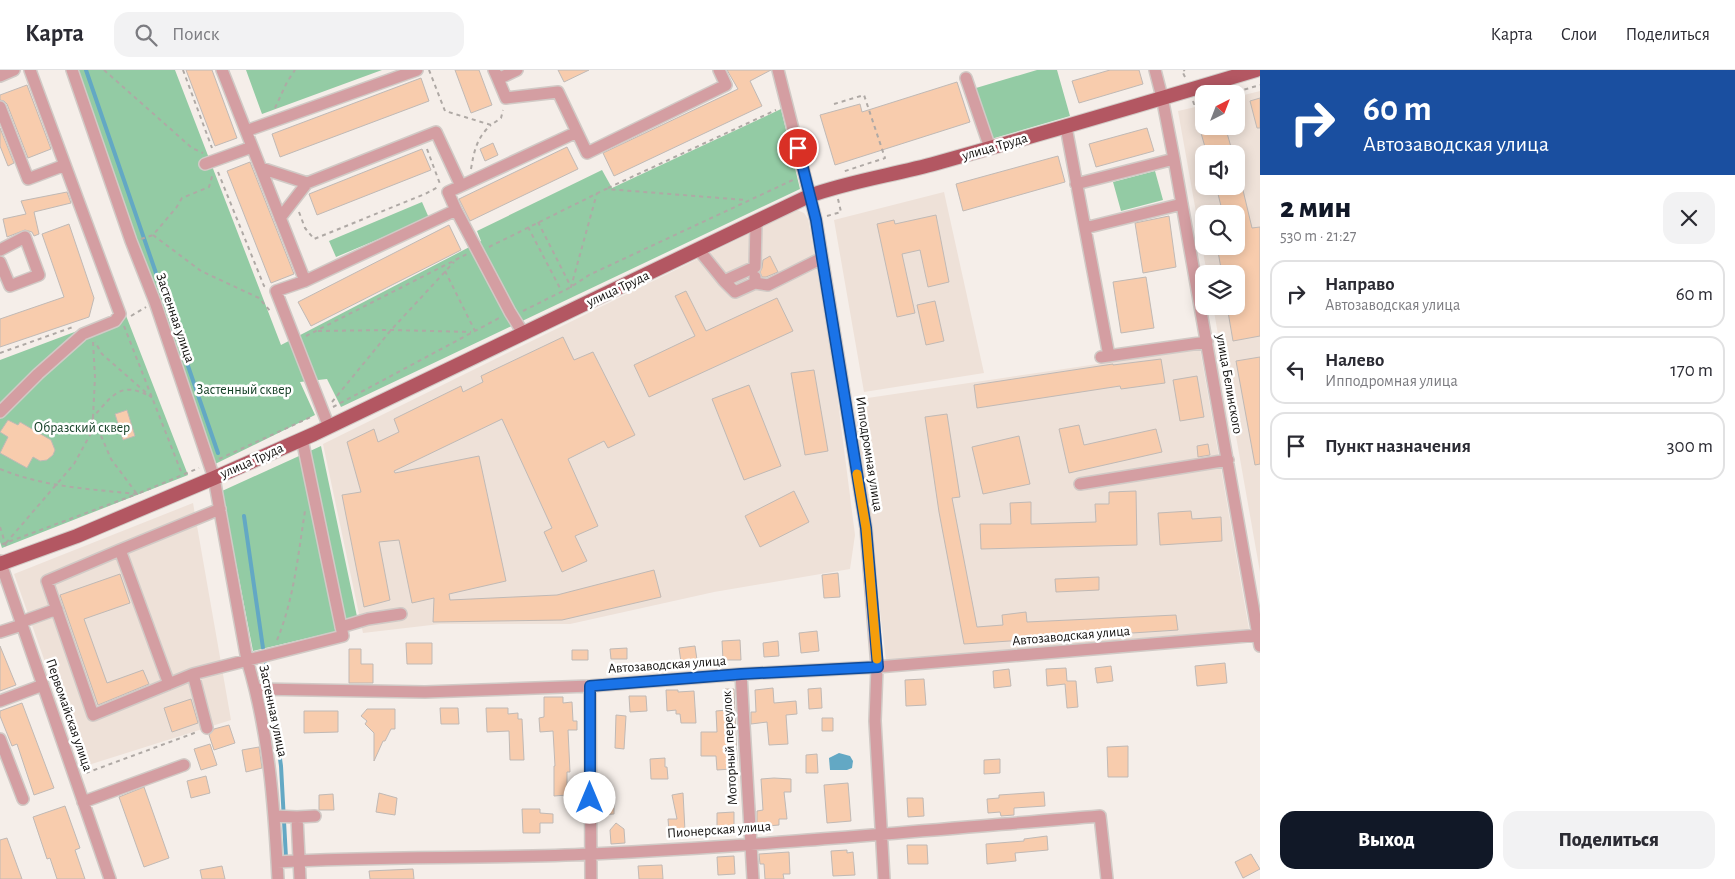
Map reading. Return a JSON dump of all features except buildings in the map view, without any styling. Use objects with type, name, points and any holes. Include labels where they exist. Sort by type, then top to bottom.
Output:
[{"type":"main road","name":"улица Труда","points":[[3,562],[76,536],[329,427],[756,223],[807,190],[837,179],[914,170],[1256,70]]},
{"type":"street","points":[[0,76],[14,70]]},
{"type":"street","points":[[0,412],[38,374],[83,334],[115,321],[121,316],[30,70]]},
{"type":"street","name":"Застенная улица","points":[[72,70],[155,302],[214,478],[247,660],[256,689],[269,761],[284,817],[299,860],[300,879]]},
{"type":"street","points":[[222,70],[305,281]]},
{"type":"street","points":[[246,131],[417,70]]},
{"type":"street","points":[[517,70],[496,74],[506,98],[558,92],[587,152],[726,85],[719,70]]},
{"type":"street","name":"Ипподромная улица","points":[[778,70],[816,220],[866,528],[878,667],[876,721],[884,879]]},
{"type":"street","name":"улица Белинского","points":[[1155,70],[1174,159],[1260,641]]},
{"type":"street","points":[[966,78],[990,148]]},
{"type":"street","points":[[0,107],[28,179],[65,165]]},
{"type":"street","points":[[1066,127],[1085,228],[1105,357],[1206,342]]},
{"type":"street","points":[[280,218],[307,183],[436,132],[465,184]]},
{"type":"street","points":[[523,333],[512,316],[448,192],[577,132]]},
{"type":"street","points":[[213,163],[252,147]]},
{"type":"street","points":[[1076,184],[1174,159]]},
{"type":"street","points":[[262,168],[307,183]]},
{"type":"street","points":[[1085,228],[1182,204]]},
{"type":"street","points":[[329,427],[276,291],[305,281],[456,210]]},
{"type":"street","points":[[755,283],[756,223]]},
{"type":"street","points":[[0,250],[25,237],[39,275],[10,286],[0,262]]},
{"type":"street","points":[[699,250],[735,292],[755,283],[768,285],[822,258]]},
{"type":"street","points":[[724,281],[754,267]]},
{"type":"street","points":[[220,509],[47,581],[93,715],[193,674],[343,636],[302,439]]},
{"type":"street","points":[[1080,484],[1228,460]]},
{"type":"street","points":[[120,550],[170,684]]},
{"type":"street","name":"Первомайская улица","points":[[3,562],[21,623],[110,879]]},
{"type":"street","points":[[0,632],[57,609]]},
{"type":"street","points":[[341,626],[368,619],[401,614]]},
{"type":"street","name":"Автозаводская улица","points":[[256,689],[425,692],[590,686],[741,674],[878,667],[1260,641]]},
{"type":"street","points":[[193,674],[207,728]]},
{"type":"street","name":"Моторный переулок","points":[[741,674],[753,879]]},
{"type":"street","points":[[0,701],[43,685]]},
{"type":"street","points":[[590,686],[591,879]]},
{"type":"street","points":[[0,739],[22,799]]},
{"type":"street","points":[[84,802],[184,765]]},
{"type":"street","points":[[284,817],[315,816]]},
{"type":"street","name":"Пионерская улица","points":[[277,862],[590,854],[750,844],[1100,816],[1107,879]]},
{"type":"street","name":"Застенная улица","points":[[278,879],[277,862],[284,817]]},
{"type":"path","points":[[104,70],[192,148],[213,163]]},
{"type":"path","points":[[183,70],[213,163],[264,286]]},
{"type":"path","points":[[261,126],[273,114],[287,82],[295,70]]},
{"type":"path","points":[[429,70],[445,111],[491,125]]},
{"type":"path","points":[[1245,89],[1260,85]]},
{"type":"path","points":[[816,220],[841,212],[837,179],[885,158],[864,95],[834,104]]},
{"type":"path","points":[[465,184],[482,132],[501,118],[506,98]]},
{"type":"path","points":[[478,252],[597,193],[787,104]]},
{"type":"path","points":[[297,205],[305,228],[314,239],[425,194],[441,185],[427,149]]},
{"type":"path","points":[[153,235],[182,198],[209,187],[213,163]]},
{"type":"path","points":[[512,316],[562,292],[589,275],[795,179],[807,190]]},
{"type":"path","points":[[606,189],[748,200]]},
{"type":"path","points":[[571,287],[597,193]]},
{"type":"path","points":[[538,222],[571,287]]},
{"type":"path","points":[[528,228],[562,292]]},
{"type":"path","points":[[324,412],[391,330],[455,260]]},
{"type":"path","points":[[316,331],[474,332],[445,271]]},
{"type":"path","points":[[155,302],[121,316],[182,474]]},
{"type":"path","points":[[0,353],[73,327]]},
{"type":"path","points":[[6,543],[74,464],[91,433],[95,377],[94,337]]},
{"type":"path","points":[[93,340],[102,354],[151,397]]},
{"type":"path","points":[[93,417],[110,398],[120,392],[130,389],[140,390],[151,397]]},
{"type":"path","points":[[93,417],[111,459],[137,494]]},
{"type":"path","points":[[0,469],[22,478],[56,485],[137,494]]},
{"type":"path","points":[[0,545],[137,494]]},
{"type":"path","points":[[272,654],[284,623],[296,570],[306,507]]},
{"type":"path","points":[[0,527],[6,543],[3,562]]},
{"type":"path","points":[[75,777],[207,728]]},
{"type":"shaded area","points":[[1260,91],[1260,572],[1215,315],[1245,315],[1245,265],[1205,265],[1204,255],[1245,255],[1245,205],[1195,205],[1195,207],[1178,111],[1195,107],[1195,135],[1245,135],[1245,95]]},
{"type":"shaded area","points":[[944,192],[984,373],[864,392],[834,220]]},
{"type":"shaded area","points":[[797,210],[804,213],[808,219],[833,363],[855,535],[850,569],[714,592],[570,624],[440,624],[363,633],[323,444]]},
{"type":"shaded area","points":[[1200,349],[1249,629],[886,660],[854,400]]},
{"type":"shaded area","points":[[193,503],[231,720],[82,767],[14,574]]},
{"type":"green space","name":"Застенный сквер","points":[[78,70],[175,70],[281,345],[481,241],[477,231],[602,170],[612,188],[781,109],[800,189],[341,407],[327,379],[300,382],[315,415],[213,465]]},
{"type":"green space","points":[[246,70],[382,70],[262,114]]},
{"type":"green space","points":[[1037,70],[1057,70],[1070,116],[991,139],[976,88]]},
{"type":"green space","points":[[1155,171],[1163,200],[1121,211],[1113,182]]},
{"type":"green space","points":[[422,202],[429,218],[336,257],[329,241]]},
{"type":"green space","name":"Образский сквер","points":[[125,313],[188,475],[2,548],[0,542],[0,360]]},
{"type":"green space","points":[[321,446],[359,626],[253,651],[222,491]]},
{"type":"water","points":[[839,753],[850,756],[853,761],[852,768],[847,770],[830,770],[829,758]]},
{"type":"waterway","points":[[86,70],[218,453]]},
{"type":"waterway","points":[[244,516],[263,648]]},
{"type":"waterway","points":[[266,664],[268,676]]},
{"type":"waterway","points":[[272,700],[281,766],[286,858]]},
{"type":"slow traffic","points":[[857,474],[866,528],[877,659]]},
{"type":"route","points":[[590,798],[590,686],[741,674],[878,667],[866,528],[816,220],[798,148]]}]
